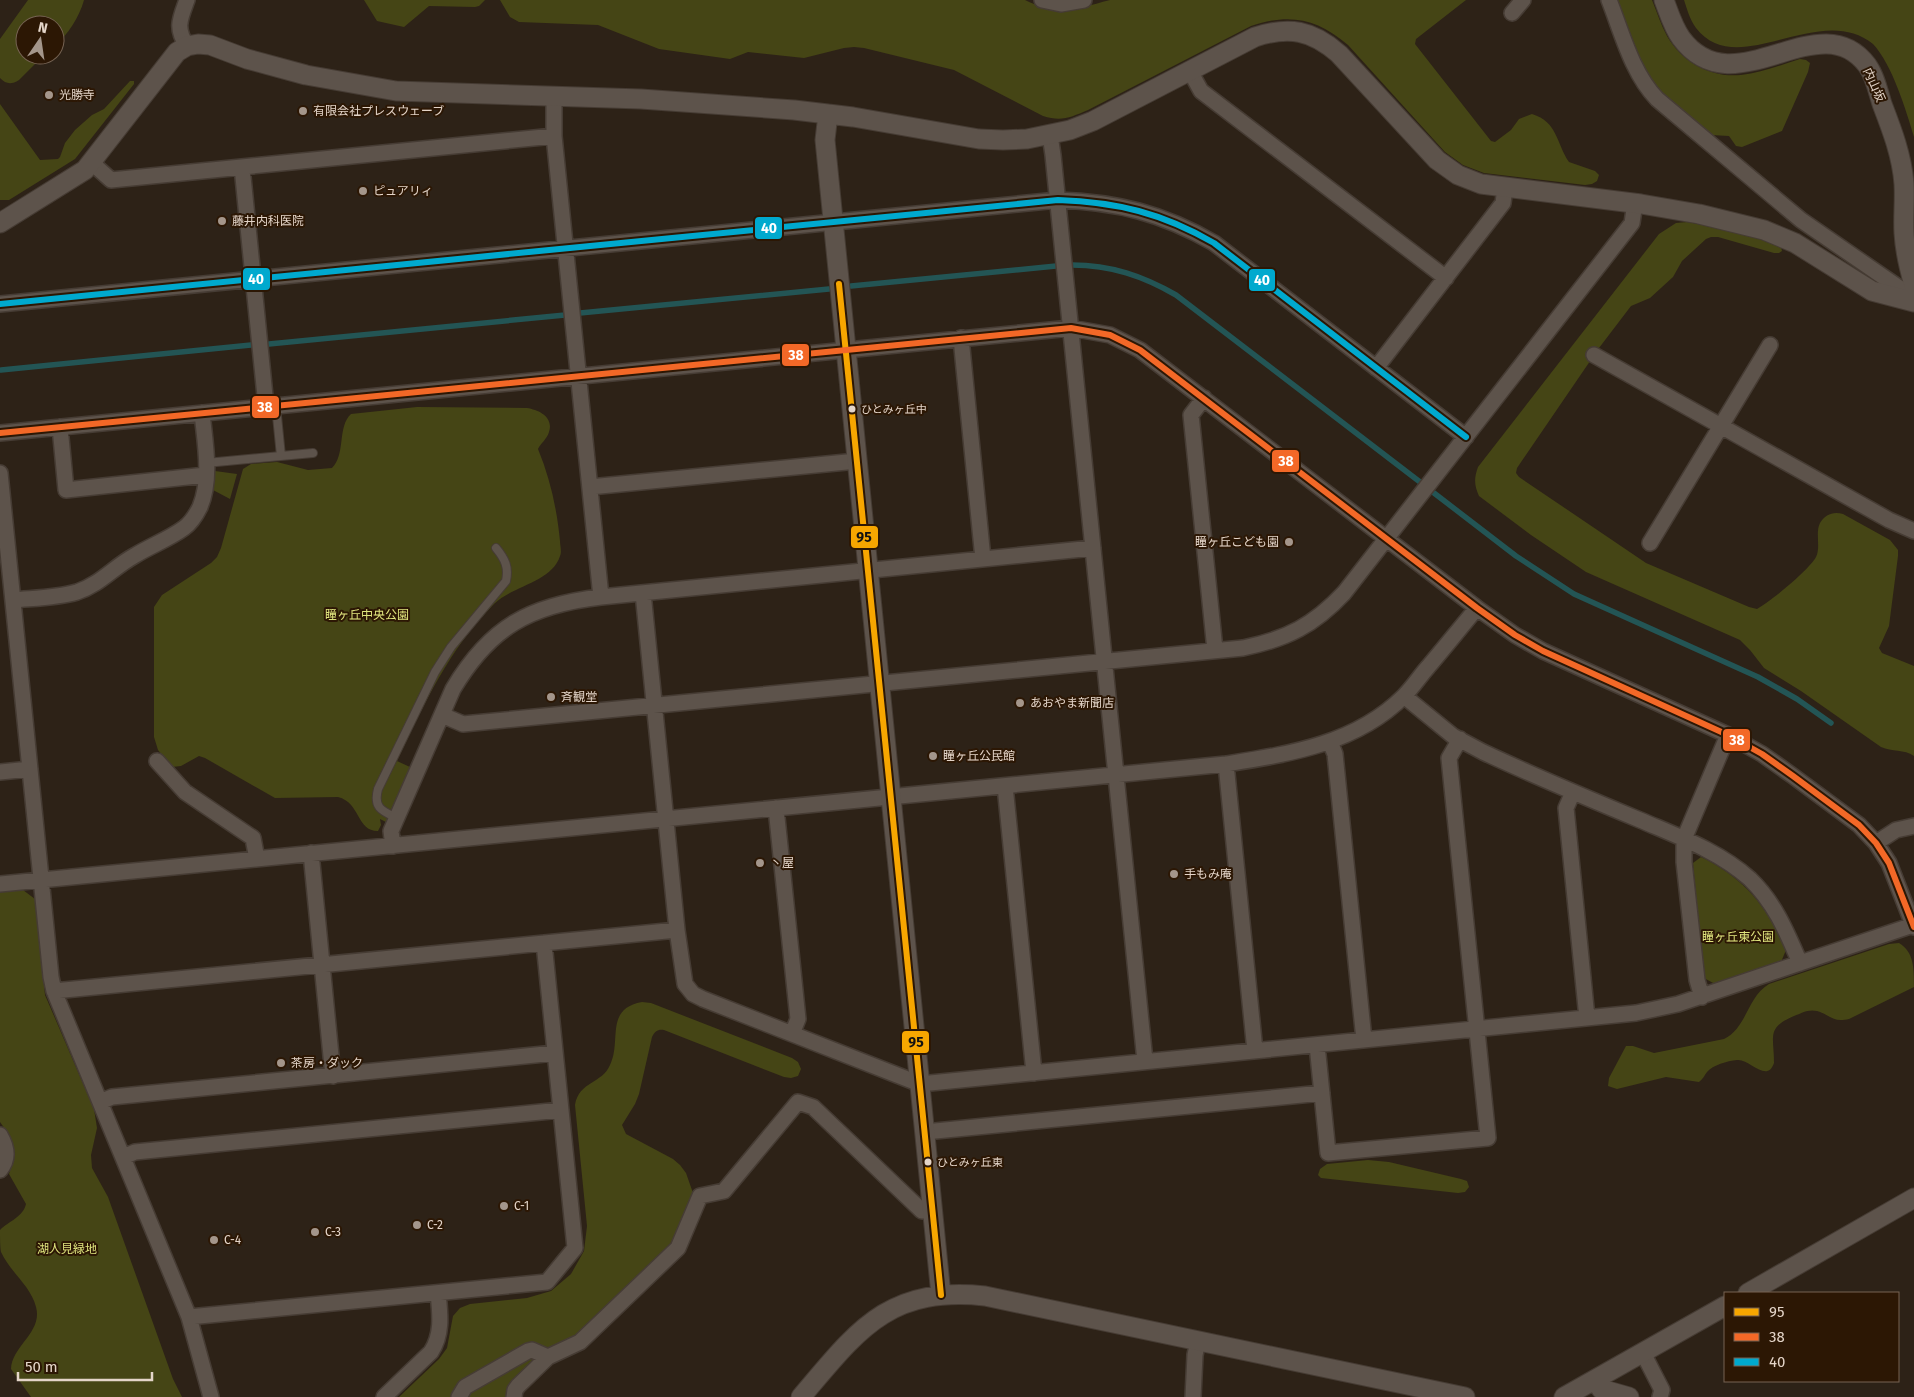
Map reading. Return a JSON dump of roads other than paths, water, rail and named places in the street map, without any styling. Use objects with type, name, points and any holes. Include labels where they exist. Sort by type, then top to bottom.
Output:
[{"type":"street","points":[[187,0],[180,17],[179,28],[181,38],[187,46]]},
{"type":"street","points":[[1042,0],[1062,4],[1084,0]]},
{"type":"street","points":[[1512,13],[1523,0]]},
{"type":"street","points":[[1608,0],[1640,76],[1647,89],[1657,99],[1801,220],[1914,300]]},
{"type":"street","name":"内山坂","points":[[1664,0],[1675,29],[1681,38],[1697,54],[1718,63],[1752,62],[1822,43],[1835,44],[1848,49],[1859,56],[1868,66],[1899,154],[1904,184],[1906,253],[1914,285]]},
{"type":"street","points":[[0,223],[85,170],[177,52],[187,46],[198,44],[210,46],[276,68],[375,88],[417,93],[554,96],[765,108],[828,114],[979,139],[1003,140],[1050,135],[1093,121],[1255,37],[1285,30],[1314,36],[1328,44],[1437,160],[1469,180],[1505,188],[1635,203],[1700,214],[1764,230],[1795,243],[1872,290],[1914,300]]},
{"type":"street","points":[[1190,70],[1201,91],[1446,278]]},
{"type":"street","points":[[554,96],[554,136],[601,597]]},
{"type":"street","points":[[828,114],[825,140],[941,1295]]},
{"type":"street","points":[[1050,135],[1145,1062]]},
{"type":"street","points":[[92,163],[111,180],[554,136]]},
{"type":"street","points":[[242,167],[254,279],[271,406]]},
{"type":"street","points":[[1376,368],[1504,203],[1505,188]]},
{"type":"street","points":[[0,304],[1058,200],[1088,201],[1141,210],[1191,229],[1214,243],[1466,436]]},
{"type":"street","points":[[442,715],[463,724],[1215,650],[1266,643],[1288,635],[1309,624],[1328,610],[1344,593],[1632,223],[1635,203]]},
{"type":"street","points":[[0,433],[1071,328],[1101,333],[1126,341],[1140,350],[1515,635],[1543,651],[1728,735],[1762,754],[1801,782],[1859,825],[1876,843],[1892,870],[1914,926],[1702,997],[1650,1011],[920,1084],[692,994],[685,984],[677,930],[644,593]]},
{"type":"street","points":[[961,338],[983,560]]},
{"type":"street","points":[[1650,544],[1770,345]]},
{"type":"street","points":[[1594,355],[1889,520],[1914,532]]},
{"type":"street","points":[[1204,398],[1191,415],[1215,650]]},
{"type":"street","points":[[13,600],[65,594],[90,586],[134,556],[186,527],[197,512],[203,494],[206,469],[202,413]]},
{"type":"street","points":[[60,427],[66,490],[206,469]]},
{"type":"street","points":[[590,488],[857,461]]},
{"type":"street","points":[[0,473],[51,977],[54,991],[189,1317],[211,1397]]},
{"type":"street","points":[[393,846],[391,831],[453,689],[465,669],[479,651],[495,636],[514,622],[534,612],[555,604],[601,597],[1093,548]]},
{"type":"street","points":[[0,884],[1226,764],[1295,753],[1330,742],[1366,724],[1404,696],[1477,608]]},
{"type":"street","points":[[1404,696],[1453,736],[1513,766],[1684,840],[1732,865],[1761,891],[1778,915],[1800,964]]},
{"type":"street","points":[[1702,997],[1697,980],[1684,862],[1684,840],[1728,735]]},
{"type":"street","points":[[1317,1045],[1328,1154],[1488,1138],[1449,758],[1460,739]]},
{"type":"street","points":[[1330,742],[1335,754],[1364,1040]]},
{"type":"street","points":[[157,761],[185,792],[252,838],[257,859]]},
{"type":"street","points":[[1226,764],[1255,1051]]},
{"type":"street","points":[[0,772],[30,769]]},
{"type":"street","points":[[1005,786],[1034,1072]]},
{"type":"street","points":[[1573,792],[1566,808],[1587,1018]]},
{"type":"street","points":[[776,808],[798,1019],[792,1034]]},
{"type":"street","points":[[1876,843],[1896,830],[1914,826]]},
{"type":"street","points":[[311,854],[333,1076]]},
{"type":"street","points":[[54,991],[677,930]]},
{"type":"street","points":[[189,1317],[547,1282],[575,1248],[544,943]]},
{"type":"street","points":[[100,1102],[112,1097],[555,1053]]},
{"type":"street","points":[[925,1132],[1322,1093]]},
{"type":"street","points":[[514,1397],[514,1390],[548,1357],[580,1342],[678,1248],[700,1196],[724,1191],[798,1102],[813,1107],[922,1211],[933,1210]]},
{"type":"street","points":[[123,1157],[135,1152],[561,1110]]},
{"type":"street","points":[[0,1136],[6,1147],[6,1158],[0,1170]]},
{"type":"street","points":[[1750,1292],[1914,1198]]},
{"type":"street","points":[[384,1397],[431,1352],[437,1343],[440,1312],[438,1293]]},
{"type":"street","points":[[801,1397],[844,1346],[872,1321],[905,1304],[941,1295],[963,1294],[985,1296],[1460,1396]]},
{"type":"street","points":[[1564,1397],[1724,1307]]},
{"type":"street","points":[[1193,1397],[1195,1355],[1198,1341]]},
{"type":"street","points":[[459,1397],[465,1387],[532,1350],[548,1357]]},
{"type":"street","points":[[1643,1353],[1662,1390],[1660,1397]]},
{"type":"street","points":[[1596,1380],[1601,1389],[1628,1397]]},
{"type":"lane","points":[[271,406],[281,456]]},
{"type":"lane","points":[[206,469],[281,456],[312,453]]},
{"type":"lane","points":[[397,818],[384,812],[378,806],[376,798],[378,789],[435,672],[451,646],[506,581],[507,565],[496,548]]},
{"type":"waterway","points":[[1072,265],[1113,269],[1139,277],[1176,295],[1420,482]]},
{"type":"waterway","points":[[851,286],[1056,266]]},
{"type":"waterway","points":[[580,313],[829,289]]},
{"type":"waterway","points":[[269,344],[565,315]]},
{"type":"waterway","points":[[1,370],[251,345]]},
{"type":"waterway","points":[[1434,493],[1516,556],[1574,594],[1758,677],[1797,699],[1831,723]]},
{"type":"place","name":"光勝寺","points":[[49,95]]},
{"type":"place","name":"有限会社プレスウェーブ","points":[[303,111]]},
{"type":"place","name":"ピュアリィ","points":[[363,191]]},
{"type":"place","name":"藤井内科医院","points":[[222,221]]},
{"type":"place","name":"ひとみヶ丘中","points":[[852,409]]},
{"type":"place","name":"瞳ヶ丘こども園","points":[[1289,542]]},
{"type":"place","name":"斉観堂","points":[[551,697]]},
{"type":"place","name":"あおやま新聞店","points":[[1020,703]]},
{"type":"place","name":"瞳ヶ丘公民館","points":[[933,756]]},
{"type":"place","name":"丶屋","points":[[760,863]]},
{"type":"place","name":"手もみ庵","points":[[1174,874]]},
{"type":"place","name":"茶房・ダック","points":[[281,1063]]},
{"type":"place","name":"ひとみヶ丘東","points":[[928,1162]]},
{"type":"place","name":"C-1","points":[[504,1206]]},
{"type":"place","name":"C-2","points":[[417,1225]]},
{"type":"place","name":"C-3","points":[[315,1232]]},
{"type":"place","name":"C-4","points":[[214,1240]]},
{"type":"park label","name":"瞳ヶ丘中央公園","points":[[367,615]]},
{"type":"park label","name":"瞳ヶ丘東公園","points":[[1738,937]]},
{"type":"park label","name":"湖人見緑地","points":[[67,1249]]}]
